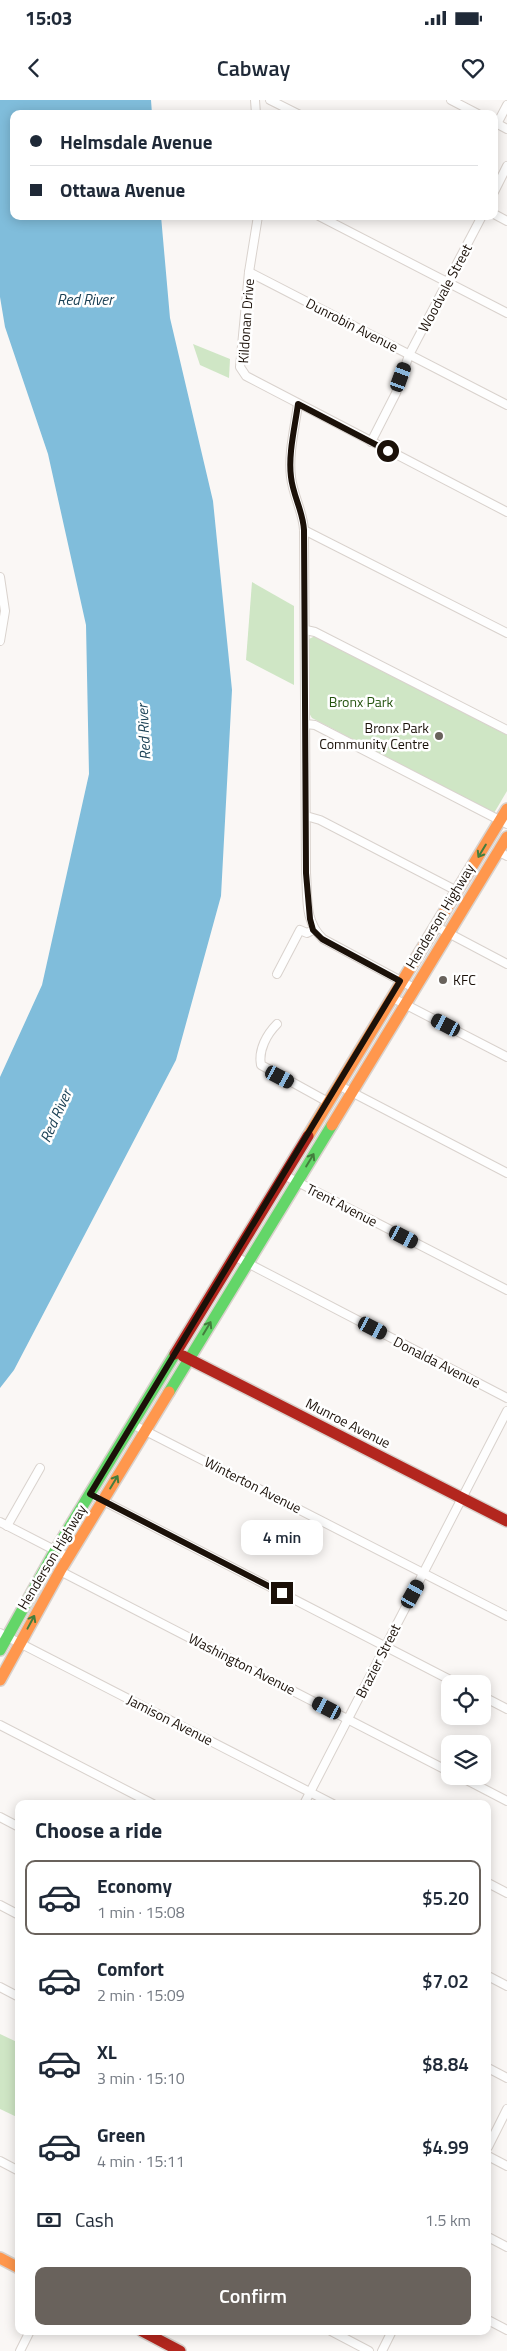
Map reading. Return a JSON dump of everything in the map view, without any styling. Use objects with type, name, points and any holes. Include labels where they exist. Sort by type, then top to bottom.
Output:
[{"type":"main road","name":"Henderson Highway","points":[[0,1650],[4,1635],[176,1354],[400,981],[457,891],[504,823],[507,809]]},
{"type":"main road","name":"Henderson Highway","points":[[0,1680],[60,1571],[404,1004],[448,933],[502,854],[507,837]]},
{"type":"main road","points":[[328,1102],[340,1110]]},
{"type":"main road","name":"Munroe Avenue","points":[[176,1354],[189,1358],[507,1520]]},
{"type":"main road","points":[[0,2258],[15,2266]]},
{"type":"main road","points":[[150,2335],[180,2351]]},
{"type":"street","points":[[270,100],[290,110]]},
{"type":"street","points":[[452,100],[471,110]]},
{"type":"street","points":[[498,118],[507,105]]},
{"type":"street","points":[[498,184],[507,166]]},
{"type":"street","name":"Kildonan Drive","points":[[257,220],[249,272],[240,367],[246,376],[507,512]]},
{"type":"street","points":[[327,220],[507,313]]},
{"type":"street","name":"Woodvale Street","points":[[371,442],[396,393],[409,355],[480,220]]},
{"type":"street","name":"Dunrobin Avenue","points":[[249,272],[507,405]]},
{"type":"street","points":[[298,404],[290,476],[302,510],[304,530],[306,873],[310,919],[313,930],[322,939],[414,988]]},
{"type":"street","points":[[304,530],[507,634]]},
{"type":"street","points":[[0,577],[5,611],[0,642]]},
{"type":"street","points":[[306,630],[315,632],[507,730]]},
{"type":"street","points":[[306,724],[323,729],[504,823]]},
{"type":"street","points":[[306,816],[320,820],[457,891]]},
{"type":"street","points":[[435,926],[507,964]]},
{"type":"street","points":[[277,974],[300,930],[307,933],[313,930]]},
{"type":"street","points":[[391,997],[507,1057]]},
{"type":"street","points":[[277,1024],[272,1029],[262,1048],[259,1057],[261,1065],[328,1102]]},
{"type":"street","points":[[338,1085],[350,1093],[507,1173]]},
{"type":"street","name":"Trent Avenue","points":[[284,1175],[507,1290]]},
{"type":"street","name":"Donalda Avenue","points":[[234,1256],[507,1398]]},
{"type":"street","name":"Brazier Street","points":[[306,1800],[507,1411]]},
{"type":"street","name":"Winterton Avenue","points":[[132,1424],[507,1616]]},
{"type":"street","points":[[40,1468],[4,1524],[68,1558]]},
{"type":"street","points":[[90,1494],[441,1675]]},
{"type":"street","name":"Washington Avenue","points":[[60,1571],[441,1767]]},
{"type":"street","name":"Jamison Avenue","points":[[4,1635],[325,1800]]},
{"type":"street","points":[[491,1701],[507,1709]]},
{"type":"street","points":[[0,1725],[144,1800]]},
{"type":"street","points":[[476,1785],[507,1801]]},
{"type":"street","points":[[0,1818],[15,1825]]},
{"type":"street","points":[[491,1885],[507,1893]]},
{"type":"street","points":[[0,1905],[15,1913]]},
{"type":"street","points":[[491,1978],[507,1986]]},
{"type":"street","points":[[0,1987],[15,1995]]},
{"type":"street","points":[[491,2070],[507,2078]]},
{"type":"street","points":[[491,2142],[507,2109]]},
{"type":"street","points":[[491,2158],[507,2166]]},
{"type":"street","points":[[0,2161],[15,2169]]},
{"type":"street","points":[[491,2240],[507,2248]]},
{"type":"street","points":[[491,2322],[507,2330]]},
{"type":"street","points":[[20,2351],[28,2335]]},
{"type":"street","points":[[339,2335],[370,2351]]},
{"type":"street","points":[[382,2351],[390,2335]]},
{"type":"green space","points":[[193,344],[230,359],[229,378],[200,365]]},
{"type":"green space","points":[[252,582],[294,606],[294,685],[246,660]]},
{"type":"green space","name":"Bronx Park","points":[[315,636],[507,735],[507,791],[494,813],[312,718],[309,713],[309,639]]},
{"type":"green space","points":[[0,2034],[15,2041],[15,2116],[0,2109]]},
{"type":"water","name":"Red River","points":[[0,100],[151,100],[152,110],[10,110],[10,220],[161,220],[170,318],[213,501],[232,690],[221,896],[176,1060],[14,1370],[0,1388],[0,1077],[42,985],[89,774],[86,625],[48,454],[5,327],[0,297]]},
{"type":"traffic: fast","points":[[169,1392],[332,1125]]},
{"type":"traffic: fast","points":[[0,1650],[55,1551],[175,1354]]},
{"type":"traffic: slow","points":[[308,1136],[507,809]]},
{"type":"traffic: slow","points":[[332,1125],[507,837]]},
{"type":"traffic: slow","points":[[0,1680],[60,1571],[169,1392]]},
{"type":"traffic: slow","points":[[0,2258],[15,2266]]},
{"type":"traffic: jam","points":[[175,1354],[308,1136]]},
{"type":"traffic: jam","points":[[183,1356],[507,1521]]},
{"type":"traffic: jam","points":[[150,2335],[180,2351]]},
{"type":"place","name":"Bronx Park Community Centre","points":[[439,736]]},
{"type":"place","name":"KFC","points":[[443,980]]},
{"type":"route","points":[[282,1593],[90,1494],[400,981],[322,939],[313,930],[310,919],[306,873],[304,525],[302,510],[290,476],[298,404],[388,451]]}]
